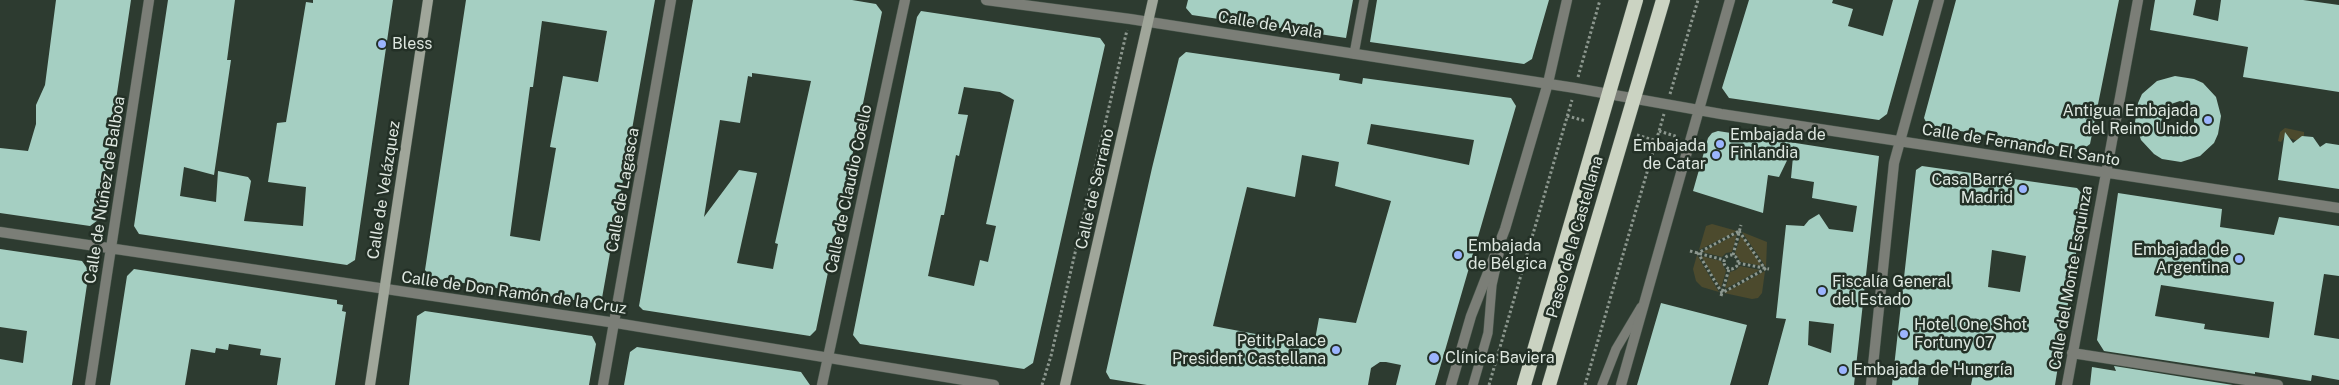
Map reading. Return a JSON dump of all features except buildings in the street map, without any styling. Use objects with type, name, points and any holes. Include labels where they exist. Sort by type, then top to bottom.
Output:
[{"type":"highway","name":"Paseo de la Castellana","points":[[1524,385],[1636,0]]},
{"type":"highway","name":"Paseo de la Castellana","points":[[1550,385],[1662,0]]},
{"type":"main road","name":"Calle de Velázquez","points":[[370,385],[428,0]]},
{"type":"main road","name":"Calle de Serrano","points":[[1066,385],[1152,0]]},
{"type":"street","name":"Calle de Núñez de Balboa","points":[[90,385],[149,0]]},
{"type":"street","name":"Calle de Lagasca","points":[[603,385],[616,323],[671,0]]},
{"type":"street","name":"Calle de Claudio Coello","points":[[822,385],[905,0]]},
{"type":"street","name":"Calle de Ayala","points":[[986,0],[1148,22],[1548,83]]},
{"type":"street","points":[[1451,385],[1471,316],[1504,229],[1548,83],[1567,0]]},
{"type":"street","points":[[1621,385],[1642,304],[1730,0]]},
{"type":"street","points":[[1871,385],[1894,163],[1939,0]]},
{"type":"street","name":"Calle del Monte Esquinza","points":[[2067,385],[2138,0]]},
{"type":"street","points":[[1548,83],[1699,110]]},
{"type":"street","name":"Calle de Fernando El Santo","points":[[1699,110],[2339,208]]},
{"type":"street","name":"Calle de Don Ramón de la Cruz","points":[[0,232],[616,323],[994,385]]},
{"type":"street","points":[[2072,353],[2278,385]]},
{"type":"lane","points":[[1354,54],[1364,0]]},
{"type":"lane","points":[[1473,385],[1488,333],[1492,285],[1504,229]]},
{"type":"lane","points":[[1602,385],[1616,349],[1642,304]]},
{"type":"path","points":[[1489,385],[1600,0]]},
{"type":"path","points":[[1585,385],[1698,0]]},
{"type":"path","points":[[1042,385],[1051,356],[1126,32]]},
{"type":"path","points":[[1659,131],[1690,140]]},
{"type":"path","points":[[1733,255],[1741,225]]},
{"type":"path","points":[[1698,253],[1740,231]]},
{"type":"path","points":[[1740,231],[1767,269]]},
{"type":"path","points":[[1690,251],[1724,260]]},
{"type":"path","points":[[1698,253],[1721,294]]},
{"type":"path","points":[[1733,255],[1728,255],[1724,260],[1725,266],[1729,268],[1735,267],[1738,263]]},
{"type":"path","points":[[1733,255],[1738,263]]},
{"type":"path","points":[[1738,263],[1767,269]]},
{"type":"path","points":[[1721,294],[1729,268]]},
{"type":"path","points":[[1721,294],[1767,269]]},
{"type":"shaded area","points":[[2285,128],[2304,132],[2304,136],[2297,141],[2285,136],[2281,142],[2278,141],[2280,132]]},
{"type":"shaded area","points":[[1712,224],[1737,231],[1699,250],[1706,226]]},
{"type":"shaded area","points":[[1742,232],[1767,242],[1766,267]]},
{"type":"shaded area","points":[[1737,234],[1732,252],[1726,253],[1722,257],[1702,252]]},
{"type":"shaded area","points":[[1741,235],[1762,266],[1741,262],[1735,253]]},
{"type":"shaded area","points":[[1697,255],[1719,292],[1702,287],[1696,281],[1693,269]]},
{"type":"shaded area","points":[[1701,256],[1721,261],[1726,271],[1721,288]]},
{"type":"shaded area","points":[[1740,266],[1760,270],[1725,289],[1730,272]]},
{"type":"shaded area","points":[[1765,271],[1762,293],[1758,298],[1752,299],[1724,293]]},
{"type":"place","name":"Bless","points":[[382,44]]},
{"type":"place","name":"Antigua Embajada del Reino Unido","points":[[2208,120]]},
{"type":"place","name":"Embajada de Finlandia","points":[[1720,144]]},
{"type":"place","name":"Embajada de Catar","points":[[1716,155]]},
{"type":"place","name":"Casa Barré Madrid","points":[[2023,189]]},
{"type":"place","name":"Embajada de Bélgica","points":[[1458,255]]},
{"type":"place","name":"Embajada de Argentina","points":[[2239,259]]},
{"type":"place","name":"Fiscalía General del Estado","points":[[1822,291]]},
{"type":"place","name":"Hotel One Shot Fortuny 07","points":[[1904,334]]},
{"type":"place","name":"Petit Palace President Castellana","points":[[1336,350]]},
{"type":"place","name":"Clínica Baviera","points":[[1434,358]]},
{"type":"place","name":"Embajada de Hungría","points":[[1843,370]]}]
